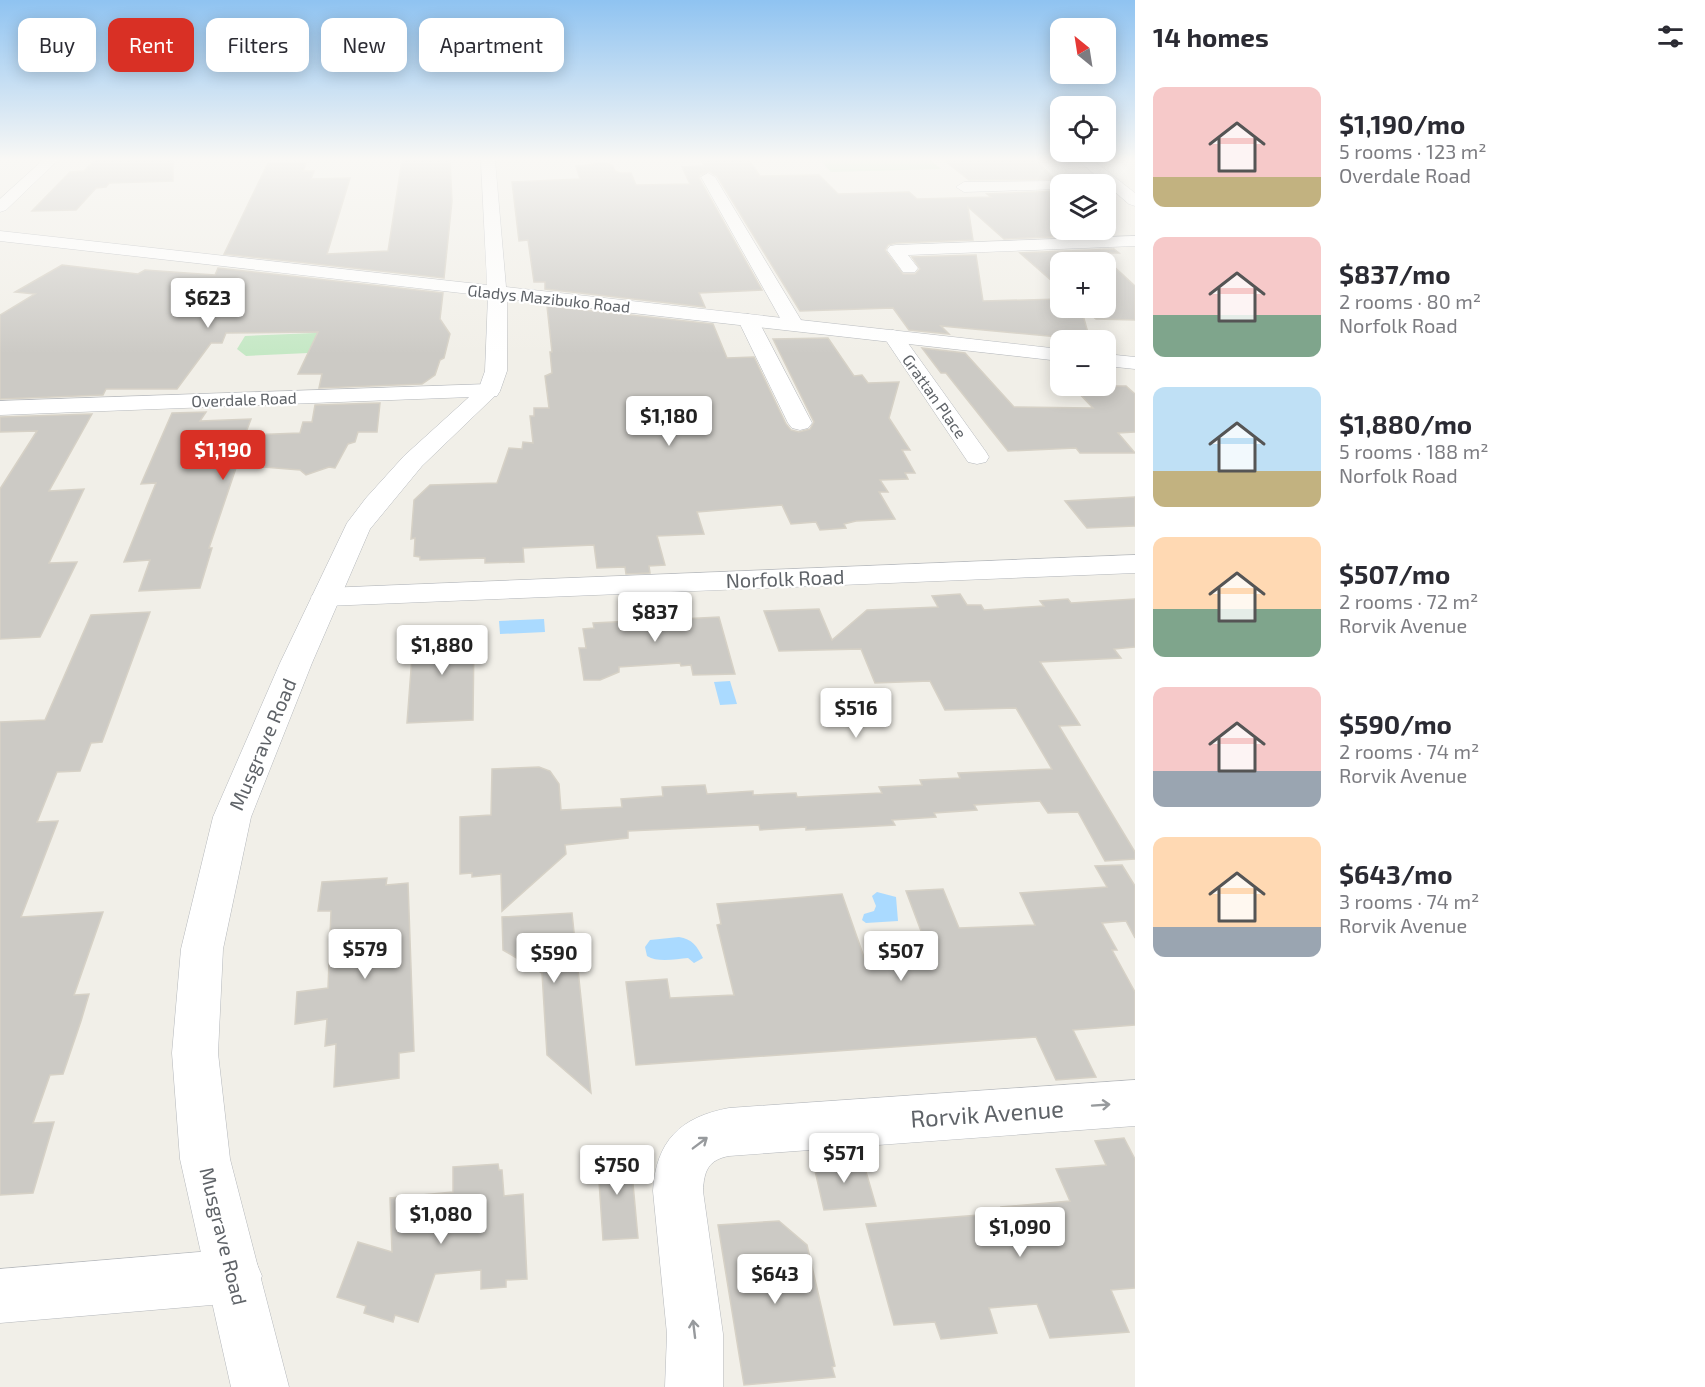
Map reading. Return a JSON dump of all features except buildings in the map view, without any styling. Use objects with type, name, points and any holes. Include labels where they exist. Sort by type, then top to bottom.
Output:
[{"type":"street","points":[[489,391],[496,371],[498,306],[492,225]]},
{"type":"street","points":[[736,225],[794,326]]},
{"type":"street","name":"Gladys Mazibuko Road","points":[[0,236],[1050,354]]},
{"type":"street","name":"Gladys Mazibuko Road","points":[[0,245],[39,241]]},
{"type":"street","points":[[909,268],[896,250],[1135,241]]},
{"type":"street","points":[[748,320],[800,423]]},
{"type":"street","name":"Grattan Place","points":[[893,336],[977,457]]},
{"type":"street","points":[[1116,361],[1135,363]]},
{"type":"street","name":"Overdale Road","points":[[0,408],[489,391]]},
{"type":"street","name":"Musgrave Road","points":[[260,1387],[205,1159],[195,1053],[202,949],[232,817],[357,529],[375,504],[413,461],[489,391]]},
{"type":"street","name":"Norfolk Road","points":[[326,597],[1135,564]]},
{"type":"street","name":"Rorvik Avenue","points":[[694,1387],[696,1339],[677,1185],[684,1159],[695,1144],[711,1135],[729,1132],[1135,1103]]},
{"type":"street","points":[[0,1296],[235,1276]]},
{"type":"green space","points":[[339,332],[330,352],[246,356],[237,349],[245,336]]},
{"type":"water","points":[[544,619],[545,632],[500,634],[499,621]]},
{"type":"water","points":[[730,681],[737,704],[720,705],[714,682]]},
{"type":"water","points":[[877,892],[896,897],[898,921],[866,923],[862,920],[864,914],[874,911],[876,906],[872,896]]},
{"type":"water","points":[[679,937],[694,944],[703,958],[694,963],[688,958],[662,960],[647,956],[645,947],[650,940]]}]
